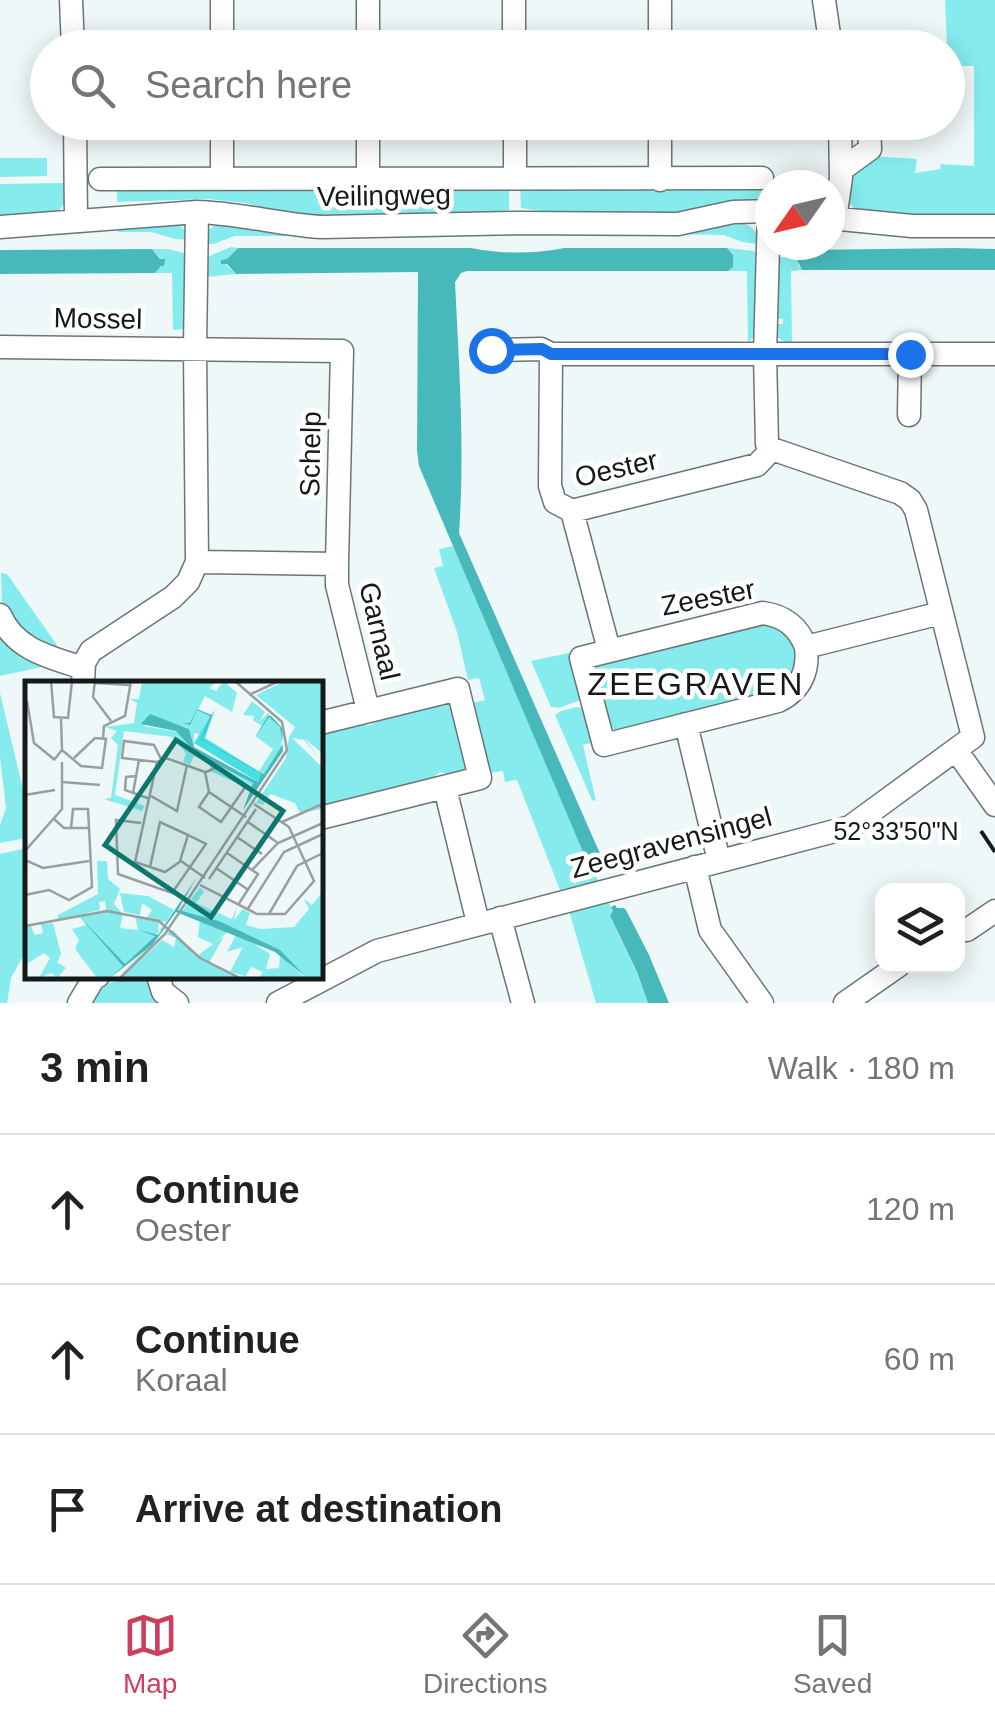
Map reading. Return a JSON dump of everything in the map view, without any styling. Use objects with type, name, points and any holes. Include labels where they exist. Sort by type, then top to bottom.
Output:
[{"type":"street","points":[[71,0],[72,30]]},
{"type":"street","points":[[222,0],[222,30]]},
{"type":"street","points":[[368,0],[368,30]]},
{"type":"street","points":[[514,0],[514,30]]},
{"type":"street","points":[[660,0],[660,30]]},
{"type":"street","points":[[824,0],[828,30]]},
{"type":"street","points":[[75,140],[76,221]]},
{"type":"street","points":[[222,140],[222,179]]},
{"type":"street","points":[[368,140],[368,180]]},
{"type":"street","points":[[515,140],[515,177]]},
{"type":"street","points":[[660,140],[660,180]]},
{"type":"street","points":[[840,140],[841,170]]},
{"type":"street","points":[[841,170],[870,149],[870,140]]},
{"type":"street","points":[[100,179],[755,178]]},
{"type":"street","name":"Veilingweg","points":[[0,227],[198,212],[322,227],[678,224],[755,211]]},
{"type":"street","points":[[0,615],[28,648],[83,675],[86,657],[97,646],[173,597],[188,582],[196,562],[198,212]]},
{"type":"street","points":[[845,219],[912,226],[995,226]]},
{"type":"street","points":[[768,260],[765,436],[772,449],[900,493],[910,500],[916,510],[973,737],[956,750],[995,805]]},
{"type":"street","name":"Mossel","points":[[0,347],[195,349]]},
{"type":"street","name":"Schelp","points":[[195,349],[342,351],[338,564]]},
{"type":"street","points":[[491,350],[542,349],[551,354],[995,354]]},
{"type":"street","name":"Oester","points":[[551,354],[550,486],[554,502],[572,511],[757,464],[772,449]]},
{"type":"street","points":[[909,416],[910,354]]},
{"type":"street","points":[[572,511],[609,650],[581,658],[604,745],[786,697],[804,676],[806,646],[941,612]]},
{"type":"street","points":[[196,562],[338,564]]},
{"type":"street","name":"Garnaal","points":[[338,564],[336,584],[368,710]]},
{"type":"street","name":"Zeester","points":[[609,650],[763,613],[791,623],[806,646]]},
{"type":"street","name":"Garnaal","points":[[322,722],[458,689],[480,778],[322,818]]},
{"type":"street","points":[[686,724],[720,861]]},
{"type":"street","name":"Zeegravensingel","points":[[278,1003],[377,950],[850,827],[956,750]]},
{"type":"street","points":[[445,788],[489,921],[522,1003]]},
{"type":"street","points":[[695,867],[710,930],[762,1003]]},
{"type":"street","points":[[965,930],[995,911]]},
{"type":"street","points":[[844,1003],[888,973]]},
{"type":"street","points":[[79,1003],[93,978]]},
{"type":"street","points":[[158,978],[162,992],[176,1003]]},
{"type":"shaded area","points":[[945,0],[995,0],[995,217],[915,216],[854,208],[845,198],[846,172],[871,156],[917,159],[915,173],[941,169],[940,164],[974,166],[974,66],[965,66],[965,30],[946,30]]},
{"type":"shaded area","points":[[0,158],[47,158],[47,176],[0,177]]},
{"type":"shaded area","points":[[65,183],[67,200],[59,210],[0,218],[0,184]]},
{"type":"shaded area","points":[[755,183],[755,200],[724,201],[675,214],[591,218],[521,208],[520,186]]},
{"type":"shaded area","points":[[117,186],[509,186],[509,210],[421,219],[367,219],[281,213],[246,203],[207,199],[117,202]]},
{"type":"shaded area","points":[[119,223],[178,224],[189,240],[151,232],[118,232]]},
{"type":"shaded area","points":[[742,223],[754,230],[755,244],[724,235],[656,234]]},
{"type":"shaded area","points":[[217,224],[294,236],[235,236],[203,244],[207,231]]},
{"type":"shaded area","points":[[238,248],[221,260],[236,274],[206,277],[207,257]]},
{"type":"shaded area","points":[[238,248],[471,248],[518,252],[564,248],[727,248],[733,255],[733,267],[728,271],[467,271],[455,282],[460,376],[459,533],[605,865],[597,877],[419,466],[418,272],[236,274],[221,260]]},
{"type":"shaded area","points":[[727,248],[754,251],[757,260],[755,335],[748,343],[747,271],[728,271],[733,267],[733,255]]},
{"type":"shaded area","points":[[152,249],[184,253],[184,329],[173,330],[172,273],[155,273],[161,259]]},
{"type":"shaded area","points":[[152,249],[160,259],[165,259],[164,266],[155,273],[0,274],[0,250]]},
{"type":"shaded area","points":[[845,249],[995,249],[995,270],[802,270],[797,260],[845,260]]},
{"type":"shaded area","points":[[777,260],[798,260],[802,270],[791,271],[792,343],[777,337],[777,324],[783,324],[783,319],[777,318]]},
{"type":"shaded area","points":[[453,546],[598,882],[560,890],[517,780],[505,782],[503,771],[490,773],[472,703],[485,700],[479,678],[468,680],[457,632],[434,568],[443,566],[439,549]]},
{"type":"shaded area","points":[[1,573],[7,574],[57,645],[51,652],[32,645],[5,611]]},
{"type":"shaded area","points":[[763,618],[799,641],[791,687],[621,735],[602,718],[590,673],[600,658]]},
{"type":"shaded area","points":[[0,628],[51,665],[0,676]]},
{"type":"shaded area","points":[[569,653],[583,699],[551,707],[531,661]]},
{"type":"shaded area","points":[[0,693],[25,797],[25,838],[0,843],[0,825],[6,808],[0,756]]},
{"type":"shaded area","points":[[449,699],[467,771],[456,776],[440,772],[431,779],[322,811],[322,729],[355,721],[371,725],[383,713]]},
{"type":"shaded area","points":[[586,708],[594,742],[583,745],[596,801],[592,800],[555,715]]},
{"type":"shaded area","points":[[25,848],[25,953],[11,978],[7,1003],[0,1003],[0,854]]},
{"type":"shaded area","points":[[608,902],[613,911],[610,917],[648,1003],[596,1003],[569,911]]},
{"type":"shaded area","points":[[615,905],[626,910],[669,1003],[648,1003],[610,916]]},
{"type":"shaded area","points":[[146,978],[162,1003],[85,1003],[93,987]]},
{"type":"district","name":"ZEEGRAVEN","points":[[696,684]]},
{"type":"route","points":[[491,350],[542,349],[551,354],[910,354]]}]
